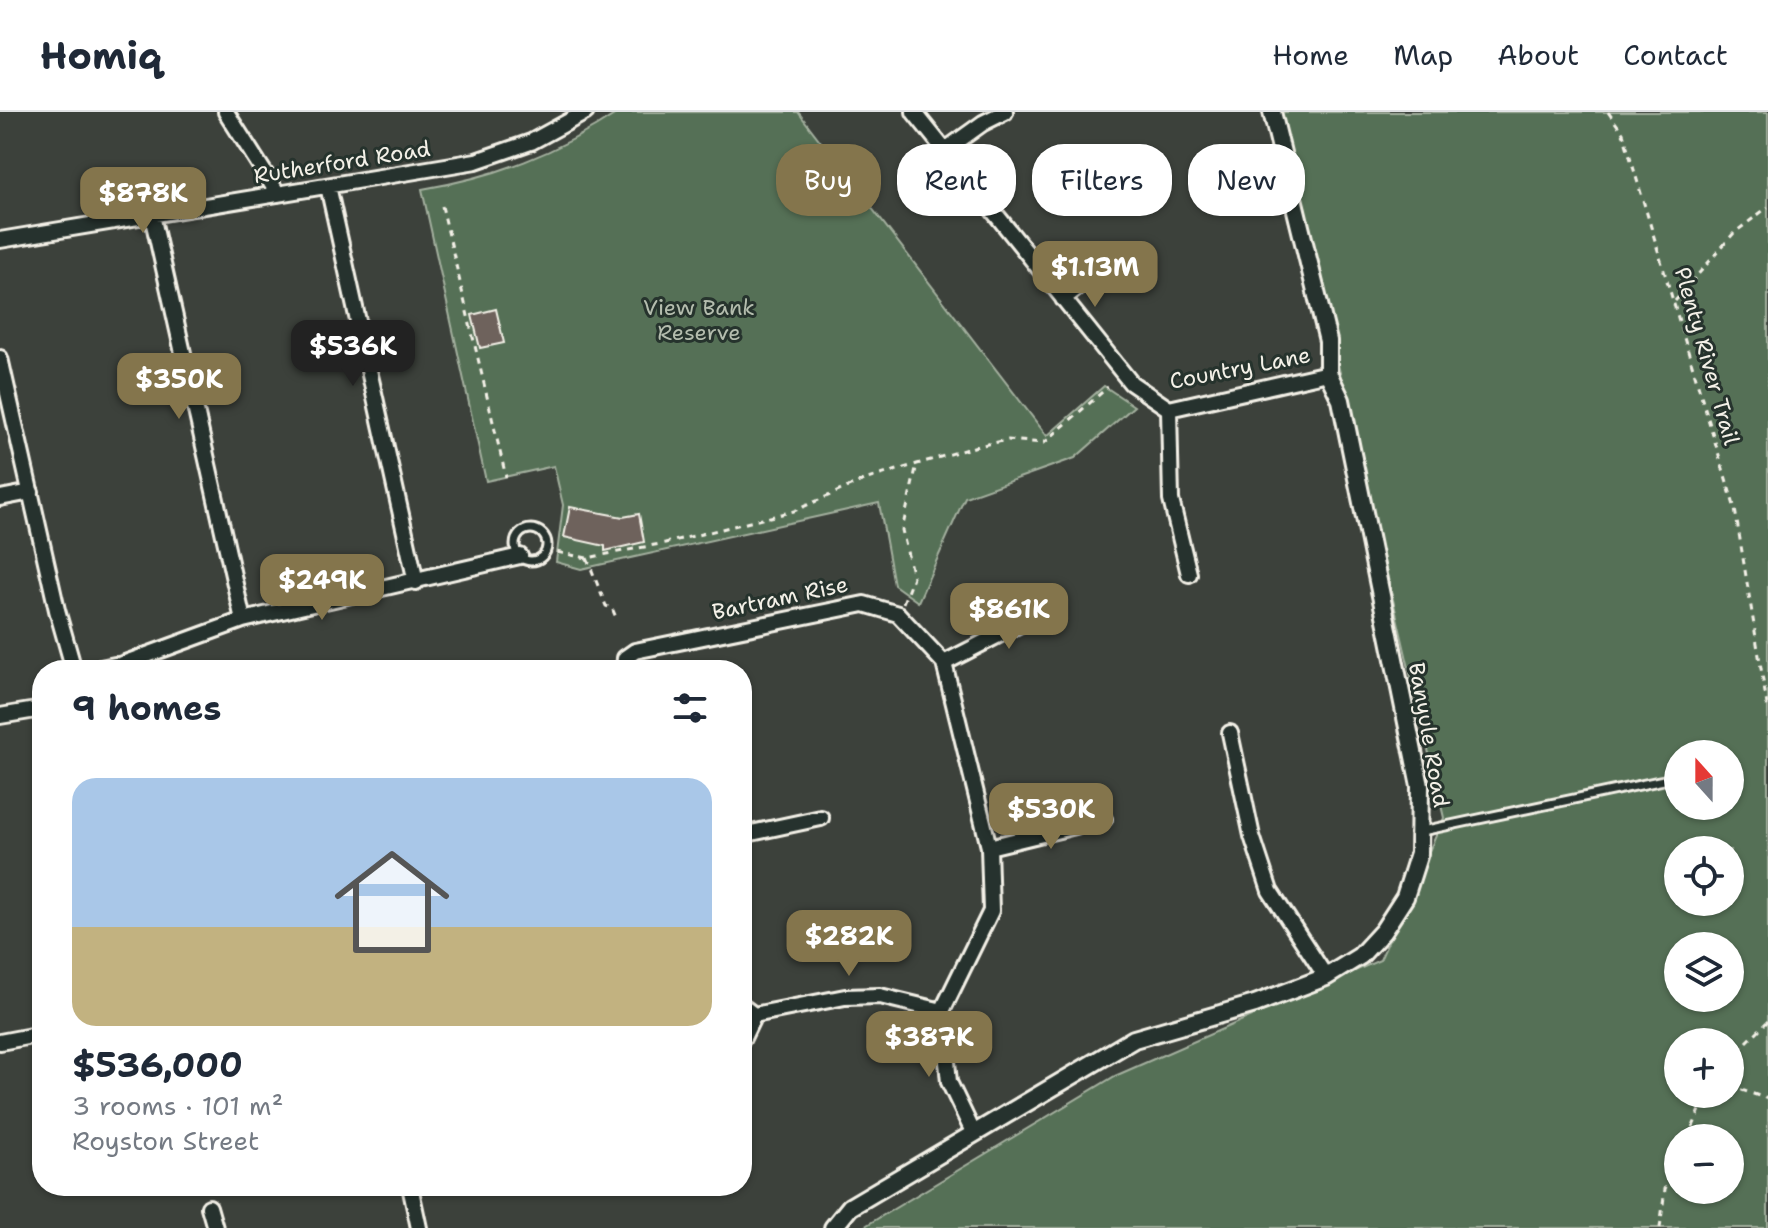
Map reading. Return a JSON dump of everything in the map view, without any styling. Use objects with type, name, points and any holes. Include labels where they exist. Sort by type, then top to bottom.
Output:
[{"type":"street","points":[[226,112],[278,194]]},
{"type":"street","name":"Rutherford Road","points":[[0,240],[476,161],[531,142],[586,112]]},
{"type":"street","name":"Country Lane","points":[[914,112],[939,144]]},
{"type":"street","points":[[954,144],[1005,112]]},
{"type":"street","name":"Banyule Road","points":[[833,1228],[850,1207],[1134,1039],[1255,1004],[1326,977],[1360,956],[1383,931],[1405,897],[1422,831],[1420,786],[1341,400],[1328,373],[1328,341],[1272,112]]},
{"type":"street","points":[[328,186],[416,582]]},
{"type":"street","points":[[152,215],[243,620]]},
{"type":"street","name":"Country Lane","points":[[996,216],[1131,383],[1169,409],[1328,373]]},
{"type":"street","points":[[1063,299],[1123,252]]},
{"type":"street","points":[[0,358],[71,660]]},
{"type":"street","points":[[1169,409],[1171,500],[1189,574]]},
{"type":"street","points":[[0,498],[31,492]]},
{"type":"street","points":[[132,660],[243,620],[520,556]]},
{"type":"street","points":[[944,663],[1020,624],[1040,598]]},
{"type":"street","name":"Bartram Rise","points":[[621,658],[635,651],[864,604],[898,614]]},
{"type":"street","points":[[57,610],[64,660]]},
{"type":"street","points":[[898,614],[944,663],[989,847],[991,911],[942,1011],[949,1082],[973,1132]]},
{"type":"street","points":[[0,716],[32,709]]},
{"type":"street","points":[[1230,733],[1252,836],[1270,891],[1326,977]]},
{"type":"street","points":[[752,833],[821,818]]},
{"type":"street","points":[[989,847],[1104,819]]},
{"type":"street","points":[[752,1010],[845,997],[880,996],[942,1011]]},
{"type":"street","points":[[0,1042],[32,1036]]},
{"type":"street","points":[[414,1196],[419,1228]]},
{"type":"street","points":[[209,1207],[215,1228]]},
{"type":"lane","points":[[528,529],[544,534],[548,545],[538,560],[520,556],[516,540],[528,529]]},
{"type":"lane","points":[[1422,831],[1664,780]]},
{"type":"path","name":"Plenty River Trail","points":[[1608,112],[1623,133],[1735,509],[1768,711]]},
{"type":"path","points":[[442,206],[506,477]]},
{"type":"path","points":[[1674,302],[1734,233],[1768,207]]},
{"type":"path","points":[[548,545],[556,552],[587,558],[719,532],[794,511],[839,490],[994,441],[1044,443],[1108,387]]},
{"type":"path","points":[[898,614],[913,577],[902,535],[917,464]]},
{"type":"path","points":[[587,558],[606,606],[612,608],[617,620]]},
{"type":"path","points":[[1744,1045],[1768,1021]]},
{"type":"path","points":[[1744,1091],[1768,1099]]},
{"type":"path","points":[[1660,1228],[1664,1197]]},
{"type":"green space","name":"View Bank Reserve","points":[[619,112],[798,112],[823,144],[776,144],[776,216],[878,216],[1047,436],[1104,386],[1134,406],[1075,458],[965,497],[918,602],[894,585],[879,503],[581,569],[556,562],[563,505],[554,466],[486,481],[422,189],[501,170],[549,151]]},
{"type":"green space","points":[[1279,112],[1768,112],[1768,1228],[862,1228],[1115,1076],[1380,960],[1444,818],[1303,216],[1305,144],[1286,144]]},
{"type":"building","points":[[496,309],[504,343],[480,348],[472,315]]},
{"type":"building","points":[[570,507],[623,517],[639,514],[644,542],[605,551],[605,546],[564,537]]}]
